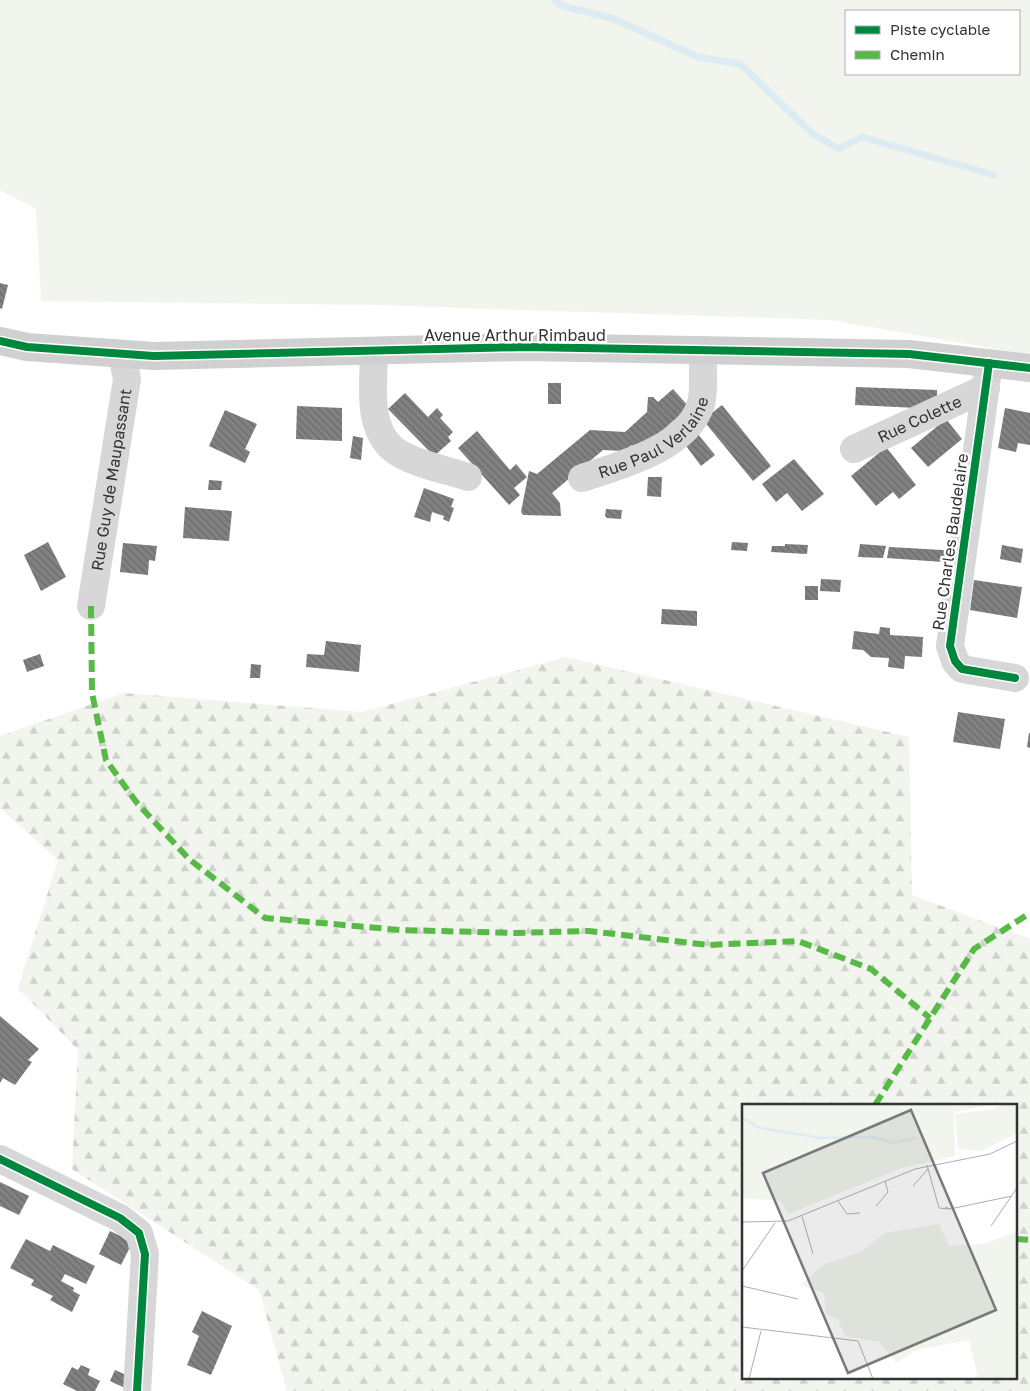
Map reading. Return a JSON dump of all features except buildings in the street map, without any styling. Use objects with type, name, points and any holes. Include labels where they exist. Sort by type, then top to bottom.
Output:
[{"type":"street","name":"Avenue Arthur Rimbaud","points":[[0,341],[27,347],[154,356],[525,347],[910,354],[987,375],[1030,368]]},
{"type":"street","name":"Rue Paul Verlaine","points":[[582,478],[650,455],[692,423],[701,402],[703,350]]},
{"type":"street","points":[[374,351],[373,402],[377,426],[393,449],[414,460],[468,477]]},
{"type":"street","name":"Rue Guy de Maupassant","points":[[91,606],[127,379],[122,354]]},
{"type":"street","name":"Rue Colette","points":[[854,449],[987,375]]},
{"type":"street","name":"Rue Charles Baudelaire","points":[[987,375],[950,646],[955,661],[962,668],[1022,679]]},
{"type":"street","points":[[989,654],[1022,679]]},
{"type":"street","points":[[0,1159],[120,1218],[139,1233],[145,1254],[137,1391]]},
{"type":"green space","points":[[0,0],[1030,0],[1030,355],[830,320],[374,305],[41,301],[36,209],[0,190]]},
{"type":"green space","points":[[566,657],[909,737],[912,895],[1030,939],[1030,1391],[287,1391],[259,1290],[72,1169],[78,1050],[18,988],[58,860],[0,808],[0,736],[124,693],[362,712]]},
{"type":"waterway","points":[[556,0],[560,5],[614,19],[698,57],[740,64],[813,134],[839,149],[862,137],[994,175]]},
{"type":"marked path","points":[[91,606],[92,693],[106,760],[137,803],[189,859],[265,918],[400,930],[515,933],[589,931],[708,945],[798,941],[871,969],[930,1018]]},
{"type":"marked path","points":[[876,1104],[974,949],[1030,913]]},
{"type":"marked path","points":[[1018,1239],[1030,1240]]},
{"type":"cycle path","points":[[0,341],[27,347],[154,356],[525,347],[909,354],[1030,368]]},
{"type":"cycle path","points":[[989,363],[950,646],[955,661],[962,669],[1015,678]]},
{"type":"cycle path","points":[[0,1159],[120,1218],[139,1233],[145,1254],[137,1391]]}]
